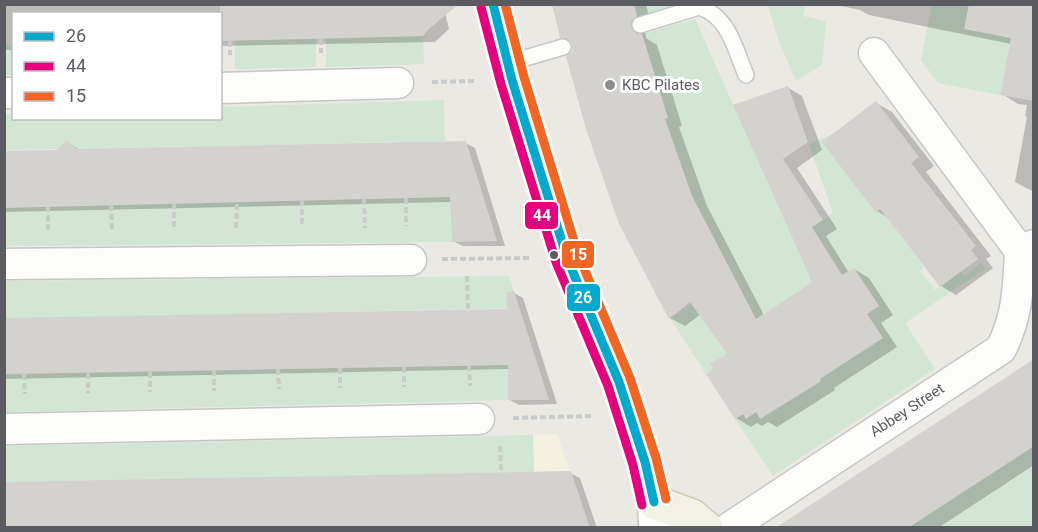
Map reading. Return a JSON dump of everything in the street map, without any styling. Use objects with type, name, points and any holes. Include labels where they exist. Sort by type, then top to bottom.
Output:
[{"type":"main road","points":[[493,4],[510,71],[567,258],[619,382],[645,462],[655,515],[692,516],[706,528]]},
{"type":"street","name":"Abbey Street","points":[[729,528],[1001,349],[1014,318],[1027,248],[874,53]]},
{"type":"street","points":[[222,88],[398,83]]},
{"type":"street","points":[[4,264],[411,260]]},
{"type":"street","points":[[4,429],[489,427]]},
{"type":"lane","points":[[640,25],[699,7],[706,9],[715,14],[728,31],[746,75]]},
{"type":"lane","points":[[510,71],[563,47]]},
{"type":"path","points":[[398,83],[510,71]]},
{"type":"path","points":[[406,198],[406,231]]},
{"type":"path","points":[[364,199],[365,231]]},
{"type":"path","points":[[302,200],[302,232]]},
{"type":"path","points":[[236,233],[237,202]]},
{"type":"path","points":[[174,203],[175,234]]},
{"type":"path","points":[[111,205],[112,235]]},
{"type":"path","points":[[48,206],[48,236]]},
{"type":"path","points":[[411,260],[567,258]]},
{"type":"path","points":[[467,276],[468,309]]},
{"type":"path","points":[[501,472],[489,427],[629,415]]},
{"type":"shaded area","points":[[557,434],[570,471],[534,472],[533,435]]},
{"type":"green space","points":[[634,4],[680,5],[637,17]]},
{"type":"green space","points":[[768,5],[805,5],[803,16],[826,21],[822,65],[796,81],[778,39]]},
{"type":"green space","points":[[932,5],[969,5],[964,29],[1011,38],[1000,95],[938,83],[921,60]]},
{"type":"green space","points":[[695,19],[793,240],[833,213],[809,144],[831,135],[865,199],[876,212],[880,209],[924,267],[920,271],[935,290],[946,282],[949,257],[965,276],[981,263],[985,269],[905,323],[935,369],[773,476],[735,419],[743,414],[746,419],[756,412],[761,419],[784,404],[793,394],[796,398],[821,382],[819,378],[883,338],[867,314],[879,306],[854,268],[842,275],[836,266],[719,343],[727,354],[711,364],[713,369],[706,374],[670,318],[733,275],[692,196],[665,119],[668,117],[642,34]]},
{"type":"green space","points":[[423,36],[424,64],[326,67],[326,39]]},
{"type":"green space","points":[[316,39],[316,67],[235,69],[235,40]]},
{"type":"green space","points":[[5,45],[12,45],[12,75],[5,75]]},
{"type":"green space","points":[[444,100],[445,141],[75,149],[70,143],[63,143],[59,149],[5,150],[4,114],[12,114],[12,120],[222,120],[222,107]]},
{"type":"green space","points":[[450,197],[452,242],[5,246],[4,207]]},
{"type":"green space","points":[[509,276],[519,308],[5,319],[4,281]]},
{"type":"green space","points":[[508,365],[508,400],[5,412],[4,375]]},
{"type":"green space","points":[[533,435],[534,472],[5,482],[4,446]]},
{"type":"green space","points":[[1033,446],[1033,527],[908,528]]},
{"type":"building","points":[[220,4],[459,4],[423,36],[222,41],[222,12],[220,12]]},
{"type":"building","points":[[552,4],[634,4],[637,16],[631,22],[631,28],[637,34],[642,34],[668,118],[665,119],[692,196],[756,319],[812,282],[733,105],[788,86],[808,142],[783,159],[823,220],[812,227],[842,275],[854,268],[879,306],[867,314],[883,338],[820,379],[821,381],[760,419],[756,412],[746,419],[743,414],[735,419],[706,374],[713,369],[710,364],[727,354],[690,302],[669,319],[619,224],[586,129],[566,56],[572,50],[572,44],[566,38],[560,38]]},
{"type":"building","points":[[969,4],[1034,4],[1034,101],[1000,95],[1011,38],[964,29]]},
{"type":"building","points":[[876,101],[919,157],[911,163],[976,246],[971,250],[978,259],[940,287],[880,209],[876,213],[822,142]]},
{"type":"building","points":[[67,140],[77,149],[466,141],[497,241],[452,242],[450,197],[4,208],[4,151],[56,150]]},
{"type":"building","points":[[514,291],[549,400],[508,400],[508,365],[4,374],[4,318],[507,309],[506,292]]},
{"type":"building","points":[[1034,359],[1034,446],[908,528],[775,528]]},
{"type":"building","points":[[571,471],[590,528],[4,528],[4,482]]},
{"type":"transit line","name":"26","points":[[493,4],[512,80],[567,258],[619,382],[645,462],[654,502]]},
{"type":"transit line","name":"15","points":[[505,4],[524,77],[578,254],[630,378],[656,458],[666,499]]},
{"type":"transit line","name":"44","points":[[481,7],[501,84],[556,262],[608,386],[633,465],[642,505]]},
{"type":"place","name":"KBC Pilates","points":[[610,85]]}]
